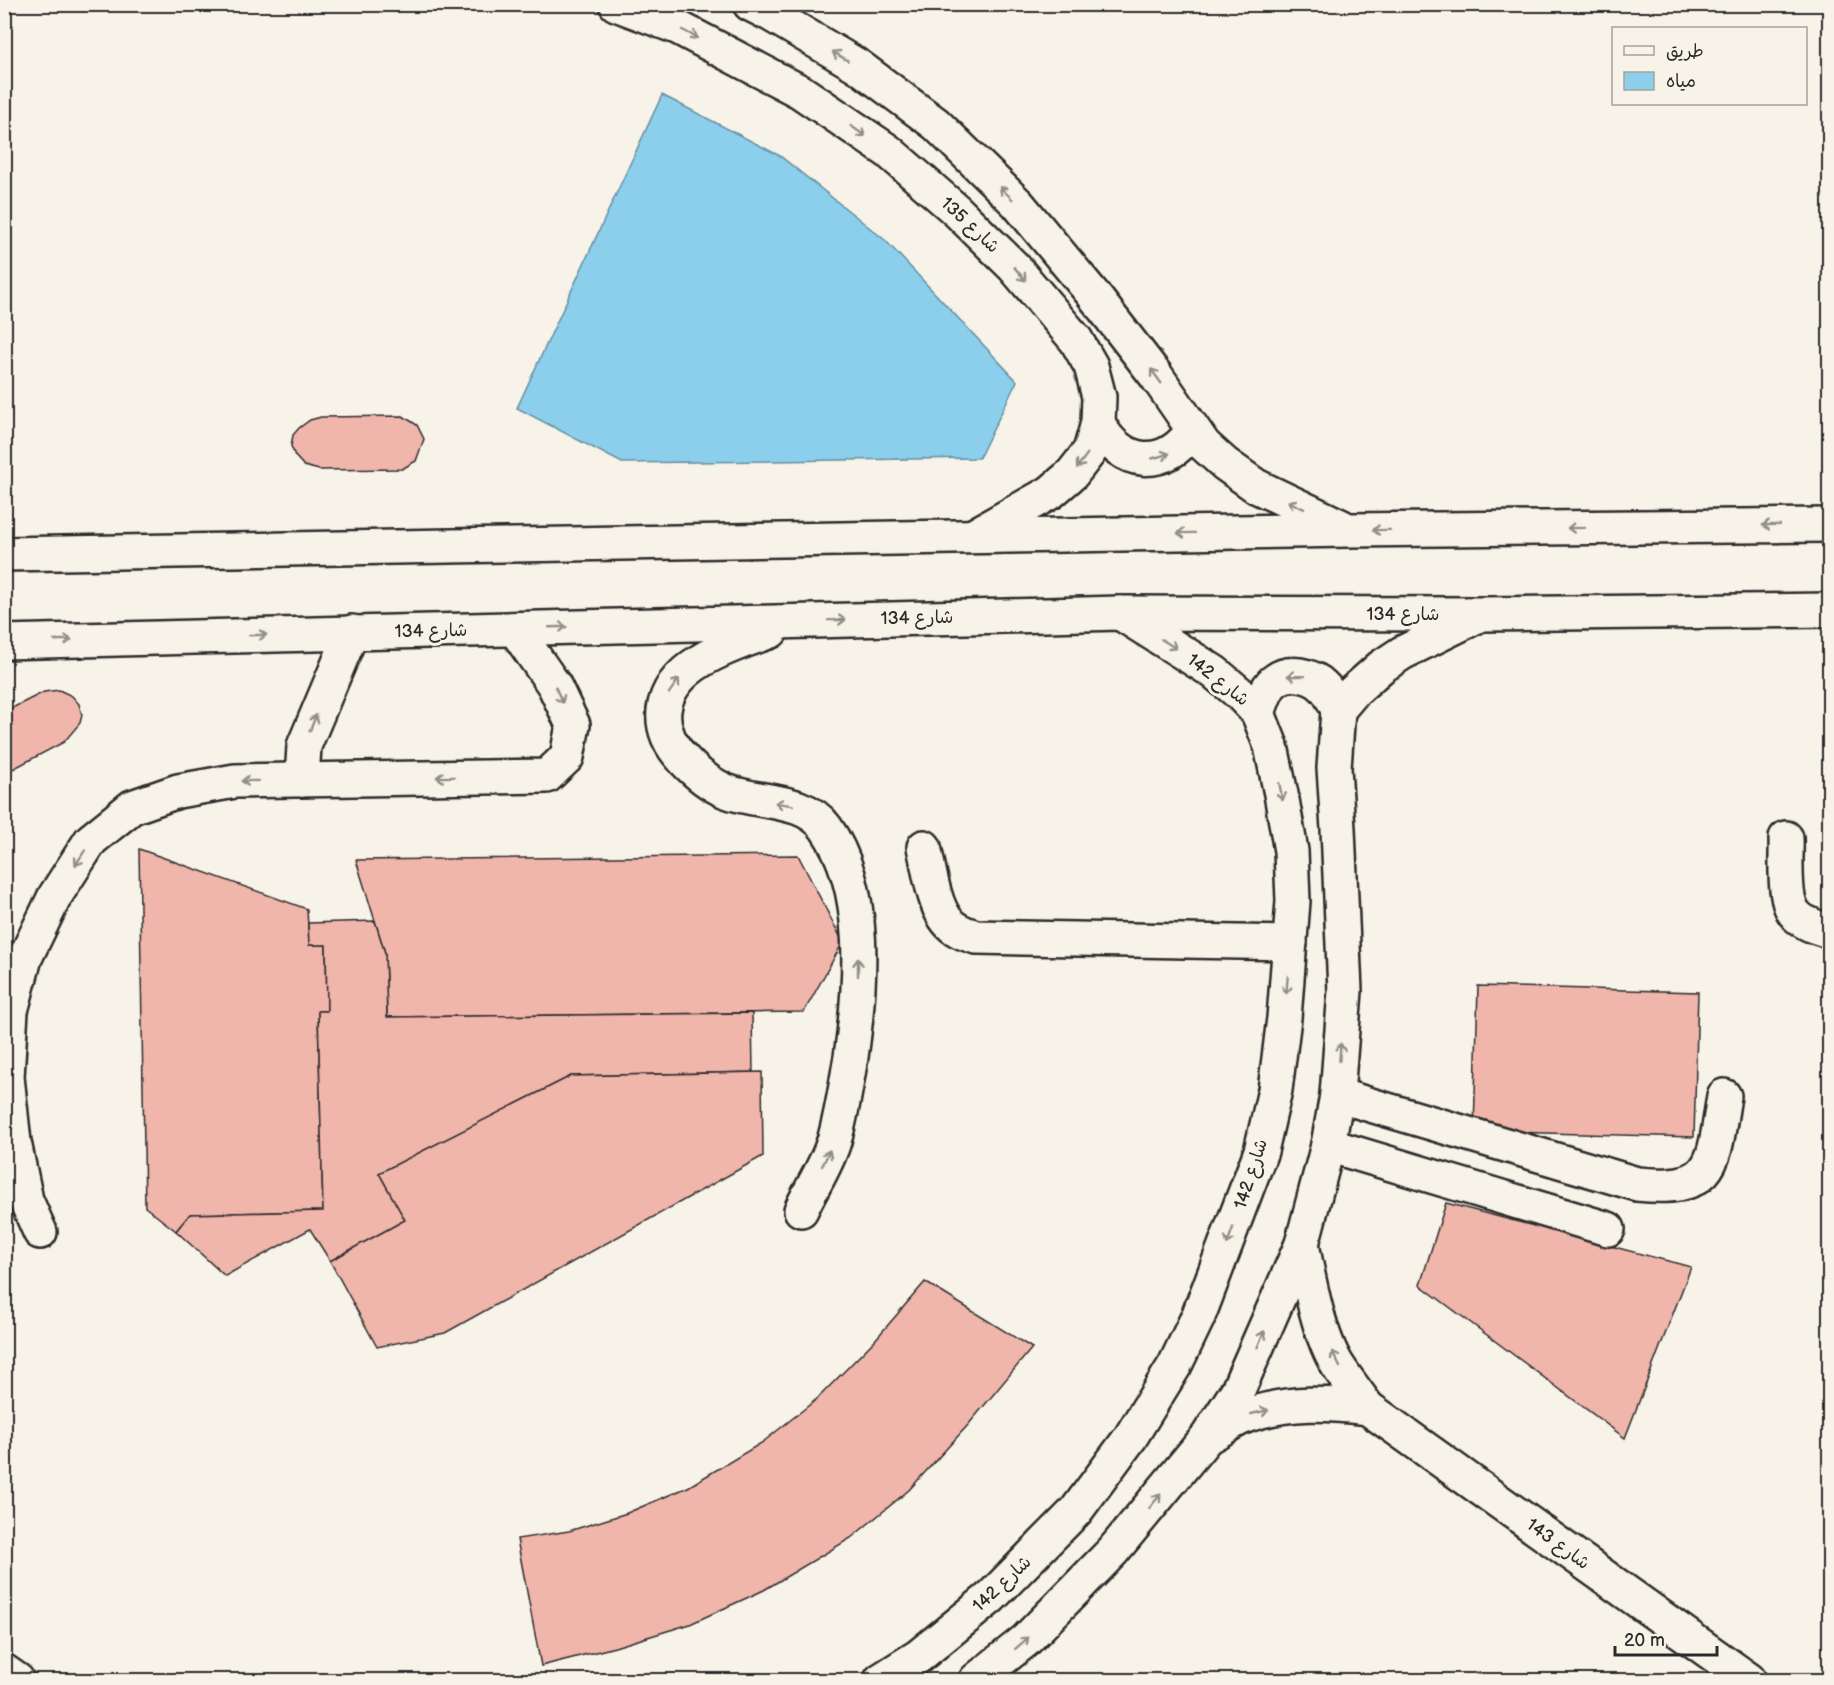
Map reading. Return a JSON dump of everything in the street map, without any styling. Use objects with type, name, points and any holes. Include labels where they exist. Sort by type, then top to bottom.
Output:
[{"type":"street","name":"شارع 135","points":[[616,4],[677,27],[801,92],[888,152],[957,211],[1014,267],[1076,340],[1092,366],[1099,397],[1098,423],[1090,452],[1072,474],[1051,492],[972,537]]},
{"type":"street","points":[[750,4],[858,66],[936,124],[1018,204],[1157,377],[1204,445],[1225,464],[1256,486],[1349,530]]},
{"type":"street","points":[[1098,423],[1105,437],[1115,448],[1128,456],[1144,459],[1158,458],[1173,452],[1185,443],[1193,430]]},
{"type":"street","points":[[4,554],[1349,530],[1830,525]]},
{"type":"street","name":"شارع 134","points":[[4,642],[1120,613],[1480,614],[1830,610]]},
{"type":"street","name":"شارع 142","points":[[881,1680],[918,1656],[991,1597],[1076,1511],[1130,1438],[1175,1365],[1198,1317],[1261,1151],[1275,1090],[1284,1018],[1293,901],[1290,851],[1271,746],[1258,712],[1239,693],[1214,672],[1120,613]]},
{"type":"street","points":[[1338,710],[1354,691],[1381,667],[1402,653],[1480,614]]},
{"type":"street","points":[[799,621],[728,646],[689,668],[672,685],[665,700],[663,718],[666,734],[678,754],[698,775],[726,791],[800,807],[825,826],[845,864],[858,930],[858,1006],[846,1090],[834,1143],[801,1210]]},
{"type":"street","points":[[40,1232],[26,1200],[14,1142],[7,1077],[11,1011],[25,958],[55,897],[91,840],[132,807],[178,791],[235,781],[547,776],[567,757],[573,725],[554,685],[515,629]]},
{"type":"street","points":[[302,780],[304,746],[352,633]]},
{"type":"street","points":[[976,1680],[1026,1640],[1113,1551],[1208,1437],[1238,1390],[1302,1244],[1328,1145],[1337,1095],[1345,991],[1334,768],[1338,710],[1324,687],[1311,677],[1292,674],[1275,680],[1265,694],[1258,712]]},
{"type":"street","points":[[1786,837],[1788,898],[1795,915],[1812,926],[1830,931]]},
{"type":"street","points":[[924,847],[936,898],[943,916],[956,930],[976,937],[1290,943]]},
{"type":"street","points":[[1337,1095],[1637,1184],[1663,1187],[1685,1183],[1704,1173],[1714,1155],[1724,1096]]},
{"type":"street","points":[[1328,1145],[1608,1229]]},
{"type":"street","name":"شارع 143","points":[[1302,1244],[1310,1289],[1322,1329],[1337,1364],[1368,1408],[1749,1680]]},
{"type":"street","name":"شارع 143","points":[[1208,1437],[1249,1414],[1289,1405],[1323,1403],[1368,1408]]},
{"type":"street","points":[[4,1671],[17,1680]]},
{"type":"water","points":[[662,95],[780,156],[885,240],[1017,381],[979,458],[622,463],[517,408]]},
{"type":"building","points":[[403,416],[417,425],[424,439],[416,461],[402,469],[319,470],[304,466],[295,456],[291,446],[293,435],[299,428],[310,420],[321,417]]},
{"type":"building","points":[[59,690],[72,696],[79,704],[82,715],[80,723],[64,742],[9,771],[4,771],[4,712],[44,692]]},
{"type":"building","points":[[139,849],[307,909],[309,945],[326,945],[327,1011],[318,1011],[323,1211],[190,1214],[176,1231],[145,1207]]},
{"type":"building","points":[[798,855],[843,942],[804,1012],[387,1017],[385,953],[356,860]]},
{"type":"building","points":[[375,921],[385,953],[387,1017],[752,1013],[753,1072],[571,1076],[379,1173],[405,1220],[330,1261],[310,1229],[225,1276],[176,1231],[190,1214],[323,1211],[318,1011],[327,1011],[326,945],[309,945],[308,923]]},
{"type":"building","points":[[1478,986],[1698,992],[1694,1137],[1474,1131]]},
{"type":"building","points":[[762,1072],[763,1156],[445,1333],[377,1347],[330,1261],[405,1220],[379,1173],[571,1076]]},
{"type":"building","points":[[1446,1203],[1691,1267],[1625,1438],[1420,1285]]},
{"type":"building","points":[[925,1282],[1032,1348],[968,1425],[909,1490],[851,1538],[764,1590],[690,1624],[541,1666],[517,1539],[569,1531],[627,1513],[688,1487],[763,1442],[818,1398],[875,1340]]}]
